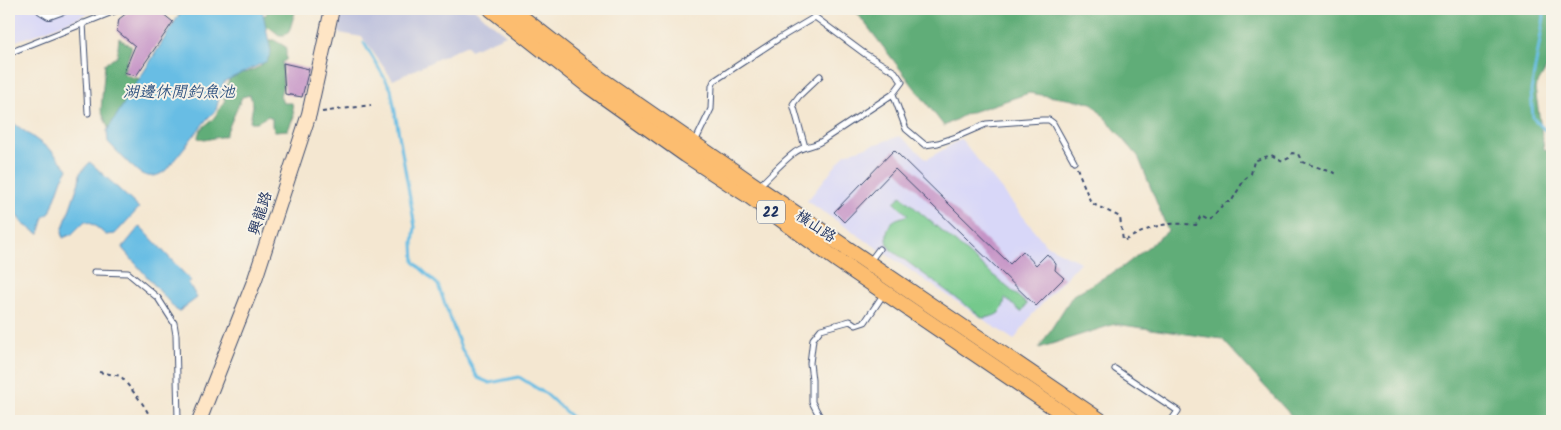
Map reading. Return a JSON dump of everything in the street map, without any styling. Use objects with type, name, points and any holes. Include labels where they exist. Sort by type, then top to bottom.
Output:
[{"type":"main road","name":"橫山路","points":[[491,9],[590,87],[690,149],[753,192],[869,263],[1101,421]]},
{"type":"main road","name":"橫山路","points":[[511,9],[690,149]]},
{"type":"main road","name":"橫山路","points":[[753,192],[860,276],[1074,421]]},
{"type":"street","points":[[41,9],[49,14],[63,9]]},
{"type":"street","name":"興龍路","points":[[199,421],[256,279],[310,114],[332,9]]},
{"type":"lane","points":[[9,53],[120,9]]},
{"type":"lane","points":[[753,192],[795,152],[819,144],[894,94],[902,82],[895,72],[865,54],[815,17],[811,9]]},
{"type":"lane","points":[[690,149],[711,109],[714,81],[778,38],[815,17]]},
{"type":"lane","points":[[83,23],[88,113]]},
{"type":"lane","points":[[806,147],[793,104],[820,76]]},
{"type":"lane","points":[[894,94],[906,129],[926,145],[956,137],[986,124],[1049,120],[1053,123],[1074,161]]},
{"type":"lane","points":[[860,276],[879,249]]},
{"type":"lane","points":[[94,272],[128,273],[158,298],[174,323],[176,335],[178,420]]},
{"type":"lane","points":[[822,421],[812,402],[810,363],[813,339],[821,330],[828,327],[850,321],[856,325],[865,322],[885,293]]},
{"type":"lane","points":[[1115,369],[1178,411],[1171,421]]},
{"type":"lane","points":[[151,421],[195,421]]},
{"type":"path","points":[[310,114],[371,105]]},
{"type":"path","points":[[1074,161],[1092,204],[1120,217],[1123,241],[1153,226],[1174,223],[1196,225],[1201,215],[1210,220],[1225,202],[1231,202],[1244,180],[1251,174],[1254,161],[1272,155],[1283,161],[1289,158],[1292,153],[1298,154],[1302,162],[1338,174]]},
{"type":"path","points":[[99,372],[121,376],[142,401],[151,421]]},
{"type":"shaded area","points":[[9,9],[100,9],[9,43]]},
{"type":"shaded area","points":[[342,9],[474,9],[506,35],[470,50],[467,45],[393,80],[362,37],[339,33]]},
{"type":"shaded area","points":[[900,136],[927,159],[961,139],[1046,245],[1080,262],[1031,316],[1014,340],[807,201],[845,154]]},
{"type":"green space","points":[[268,9],[296,9],[289,32],[285,35],[279,35],[269,27],[263,30],[256,15],[266,15]]},
{"type":"green space","points":[[854,9],[1552,9],[1552,59],[1535,88],[1544,149],[1552,153],[1552,421],[1296,421],[1222,339],[1115,324],[1039,348],[1073,295],[1124,266],[1168,231],[1138,156],[1092,103],[1029,93],[966,114],[944,126]]},
{"type":"green space","points":[[119,38],[132,47],[123,73],[141,79],[111,135],[101,110],[105,63],[117,57]]},
{"type":"green space","points":[[267,40],[274,40],[286,47],[286,60],[282,62],[283,85],[280,96],[283,103],[292,103],[294,116],[288,130],[275,131],[272,126],[272,118],[268,116],[257,122],[250,122],[253,105],[250,95],[242,97],[225,136],[204,140],[198,138],[201,129],[213,119],[225,101],[222,93],[232,73],[240,70],[246,73],[261,66]]},
{"type":"green space","points":[[901,196],[1027,304],[1021,312],[1005,298],[999,313],[983,318],[890,249],[887,235],[888,228],[895,220],[908,215],[894,202]]},
{"type":"water","name":"湖邊休閒釣魚池","points":[[185,9],[262,9],[271,52],[267,61],[225,81],[216,110],[167,169],[156,176],[149,176],[135,169],[108,142],[107,131],[179,15]]},
{"type":"water","points":[[9,120],[52,151],[68,169],[62,179],[50,213],[44,217],[39,234],[23,224],[9,205]]},
{"type":"water","points":[[90,162],[139,208],[115,234],[106,235],[94,225],[85,221],[72,234],[63,238],[62,231],[79,182],[80,173]]},
{"type":"water","points":[[140,226],[191,281],[188,282],[197,298],[178,312],[122,248]]},
{"type":"building","points":[[132,9],[157,9],[173,22],[136,76],[124,72],[135,46],[117,31],[119,19]]},
{"type":"building","points":[[283,63],[309,69],[302,97],[285,94]]},
{"type":"building","points":[[894,150],[1010,264],[1023,251],[1036,265],[1047,254],[1056,264],[1055,270],[1064,278],[1036,306],[895,169],[844,222],[834,212]]},
{"type":"waterway","points":[[1543,9],[1544,17],[1531,91],[1533,118],[1552,137]]},
{"type":"waterway","points":[[364,43],[391,89],[415,227],[413,243],[414,262],[438,285],[461,348],[478,378],[490,383],[519,377],[546,394],[576,421]]}]
